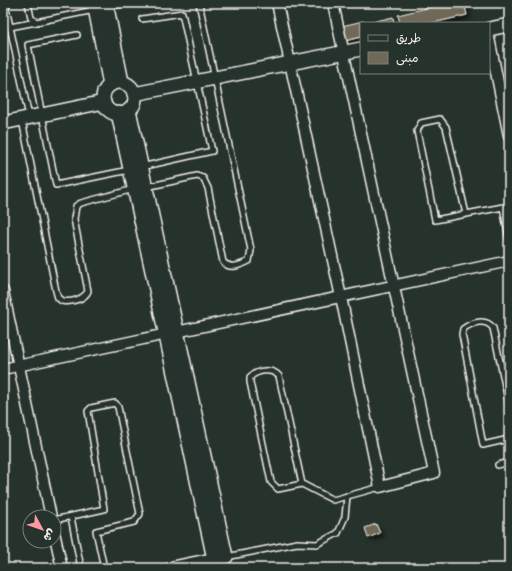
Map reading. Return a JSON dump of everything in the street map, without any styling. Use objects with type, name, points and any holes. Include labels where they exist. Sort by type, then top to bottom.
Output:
[{"type":"street","points":[[277,3],[341,297],[380,487],[434,472],[332,3]]},
{"type":"street","points":[[101,6],[116,84]]},
{"type":"street","points":[[490,29],[509,25]]},
{"type":"street","points":[[490,43],[509,136]]},
{"type":"street","points":[[134,94],[343,51],[360,49]]},
{"type":"street","points":[[116,84],[130,86],[134,94],[134,103],[123,112],[109,110],[104,102],[104,92],[116,84]]},
{"type":"street","points":[[3,123],[104,102]]},
{"type":"street","points":[[123,112],[220,558],[172,568]]},
{"type":"street","points":[[3,369],[509,261]]},
{"type":"street","points":[[3,291],[49,509]]},
{"type":"street","points":[[58,549],[62,568]]},
{"type":"lane","points":[[5,3],[31,118],[56,291],[58,298],[62,301],[81,298],[87,295],[88,292],[74,219],[76,206],[81,203],[140,188],[197,176],[203,178],[208,188],[223,262],[226,266],[232,267],[249,261],[251,250],[216,77],[199,3]]},
{"type":"lane","points":[[28,3],[32,18],[36,22]]},
{"type":"lane","points":[[10,27],[101,6],[125,3]]},
{"type":"lane","points":[[77,35],[28,45],[31,118],[56,185],[212,151],[182,13],[142,19]]},
{"type":"lane","points":[[466,214],[446,127],[440,119],[421,123],[417,131],[435,220],[503,207],[509,239]]},
{"type":"lane","points":[[509,405],[493,328],[490,324],[485,322],[469,325],[463,328],[462,334],[483,445],[509,439]]},
{"type":"lane","points":[[302,484],[279,376],[269,370],[255,373],[250,377],[250,382],[271,482],[278,489],[302,484],[333,500],[380,487]]},
{"type":"lane","points":[[62,519],[104,509],[88,411],[91,408],[115,403],[118,407],[140,514],[134,522],[96,531],[104,568]]},
{"type":"lane","points":[[498,465],[509,462]]},
{"type":"lane","points":[[220,558],[297,543],[317,544],[338,533],[345,517],[347,496]]},
{"type":"lane","points":[[71,517],[81,568]]},
{"type":"building","points":[[439,3],[464,3],[467,15],[437,22],[400,22],[398,15],[439,5]]},
{"type":"building","points":[[393,17],[394,22],[372,22]]},
{"type":"building","points":[[363,21],[364,22],[360,22],[360,37],[345,41],[342,26]]},
{"type":"building","points":[[376,524],[380,533],[368,538],[365,528]]}]
